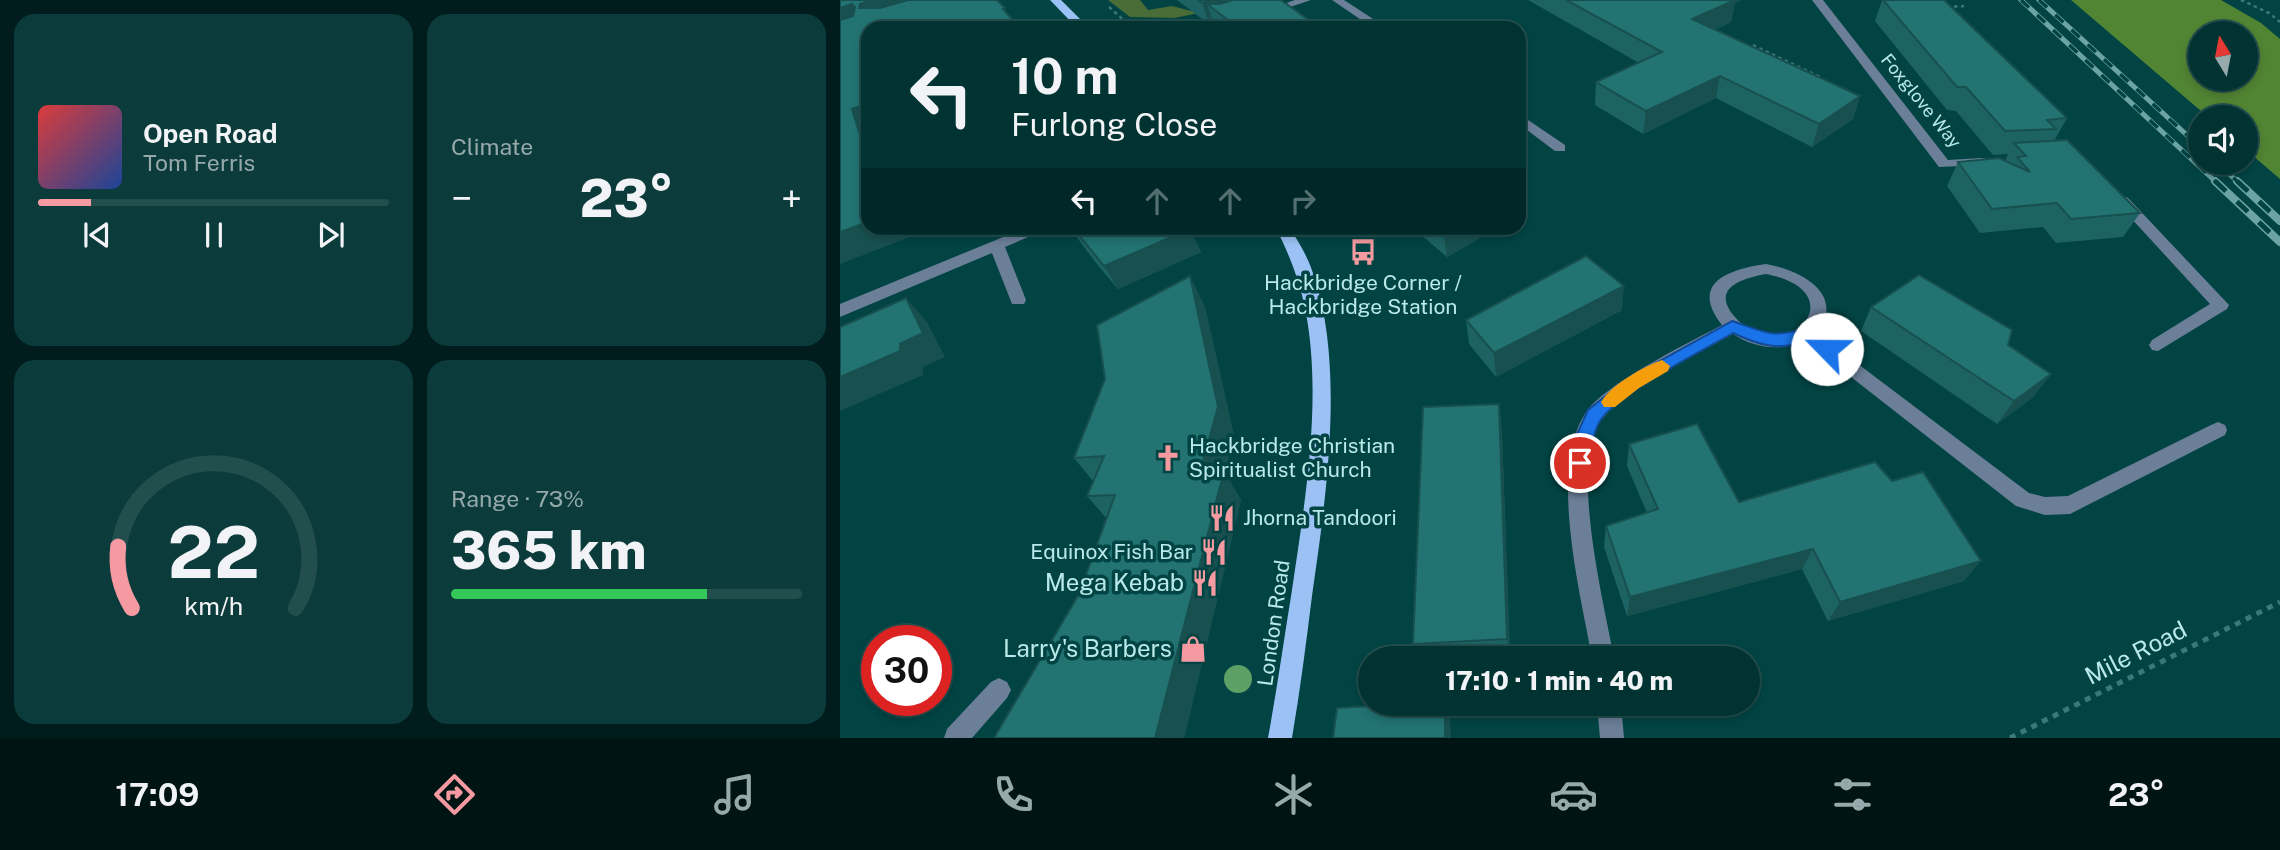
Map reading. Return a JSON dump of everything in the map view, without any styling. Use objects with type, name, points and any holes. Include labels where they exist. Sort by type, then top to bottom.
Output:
[{"type":"main road","points":[[1055,0],[1076,21]]},
{"type":"main road","name":"London Road","points":[[1280,738],[1319,458],[1319,338],[1311,291],[1301,261],[1287,235]]},
{"type":"street","points":[[1255,16],[1306,0]]},
{"type":"street","points":[[1337,0],[1370,21]]},
{"type":"street","name":"Foxglove Way","points":[[1817,0],[1944,164],[1998,161]]},
{"type":"street","points":[[1526,123],[1560,148]]},
{"type":"street","points":[[2108,186],[2221,305],[2158,345]]},
{"type":"street","points":[[840,311],[1021,235]]},
{"type":"street","points":[[997,245],[1018,300]]},
{"type":"street","points":[[1766,269],[1798,279],[1818,300],[1820,313],[1816,324],[1807,334],[1794,339],[1762,340],[1732,327],[1722,316],[1717,303],[1718,292],[1735,274],[1766,269]]},
{"type":"street","points":[[1601,646],[1583,545],[1579,483],[1582,443],[1594,415],[1633,383],[1732,327]]},
{"type":"street","points":[[1807,334],[2023,500],[2045,506],[2070,505],[2218,430]]},
{"type":"street","points":[[956,738],[999,690]]},
{"type":"street","points":[[1610,716],[1612,738]]},
{"type":"path","points":[[1101,0],[1125,21]]},
{"type":"path","points":[[2241,0],[2269,13],[2280,22]]},
{"type":"path","points":[[1937,7],[1964,6]]},
{"type":"path","points":[[1754,45],[1822,79]]},
{"type":"path","name":"Mile Road","points":[[2010,738],[2280,602]]},
{"type":"green space","points":[[1108,0],[1140,0],[1148,10],[1172,6],[1199,13],[1174,18],[1130,17]]},
{"type":"green space","points":[[2071,0],[2221,0],[2258,21],[2188,21],[2188,91],[2258,91],[2258,21],[2280,39],[2280,179],[2258,160],[2258,105],[2194,105]]},
{"type":"building","points":[[840,0],[872,0],[860,4],[859,8],[880,8],[908,0],[997,0],[1014,21],[861,21],[861,106],[852,109],[861,138],[861,224],[840,232],[840,20],[853,16],[855,7],[852,4],[840,8]]},
{"type":"building","points":[[1233,0],[1281,0],[1310,21],[1229,21],[1207,4]]},
{"type":"building","points":[[1566,0],[1735,0],[1692,19],[1860,96],[1819,124],[1720,76],[1646,111],[1596,82],[1662,52]]},
{"type":"building","points":[[1883,0],[1944,0],[2067,118],[2047,120],[2056,129],[2005,131],[1966,87],[1957,87]]},
{"type":"building","points":[[2067,140],[2140,213],[2071,219],[2057,203],[1992,209],[1958,162],[1999,158],[2030,172],[2017,157],[2026,156],[2014,143]]},
{"type":"building","points":[[1079,235],[1176,235],[1104,266]]},
{"type":"building","points":[[1586,256],[1624,286],[1494,353],[1466,320]]},
{"type":"building","points":[[1919,275],[2012,330],[2008,345],[2051,374],[2014,401],[1871,307]]},
{"type":"building","points":[[1190,276],[1218,407],[1200,472],[1224,471],[1155,738],[994,738],[1079,594],[1115,495],[1087,496],[1104,456],[1074,458],[1105,379],[1097,325]]},
{"type":"building","points":[[906,298],[923,333],[900,344],[900,351],[840,377],[840,327]]},
{"type":"building","points":[[1499,404],[1507,639],[1413,644],[1423,407]]},
{"type":"building","points":[[1697,424],[1739,502],[1875,462],[1892,481],[1923,472],[1981,561],[1840,602],[1813,549],[1630,597],[1606,526],[1658,509],[1629,444]]},
{"type":"building","points":[[1358,707],[1358,716],[1445,716],[1445,738],[1333,738],[1337,708]]},
{"type":"railway","points":[[2021,0],[2217,183]]},
{"type":"railway","points":[[2039,0],[2188,136]]},
{"type":"railway","points":[[2230,175],[2239,183]]},
{"type":"railway","points":[[2215,181],[2280,242]]},
{"type":"railway","points":[[2237,181],[2280,221]]},
{"type":"slow traffic","points":[[1609,402],[1633,383],[1662,366]]},
{"type":"place","name":"Hackbridge Corner / Hackbridge Station","points":[[1363,252]]},
{"type":"place","name":"Hackbridge Christian Spiritualist Church","points":[[1168,458]]},
{"type":"place","name":"Jhorna Tandoori","points":[[1222,518]]},
{"type":"place","name":"Equinox Fish Bar","points":[[1214,552]]},
{"type":"place","name":"Mega Kebab","points":[[1205,583]]},
{"type":"place","name":"Larry's Barbers","points":[[1193,649]]},
{"type":"route","points":[[1580,463],[1582,443],[1594,415],[1633,383],[1732,327],[1762,340],[1794,339],[1807,334],[1827,349]]}]
